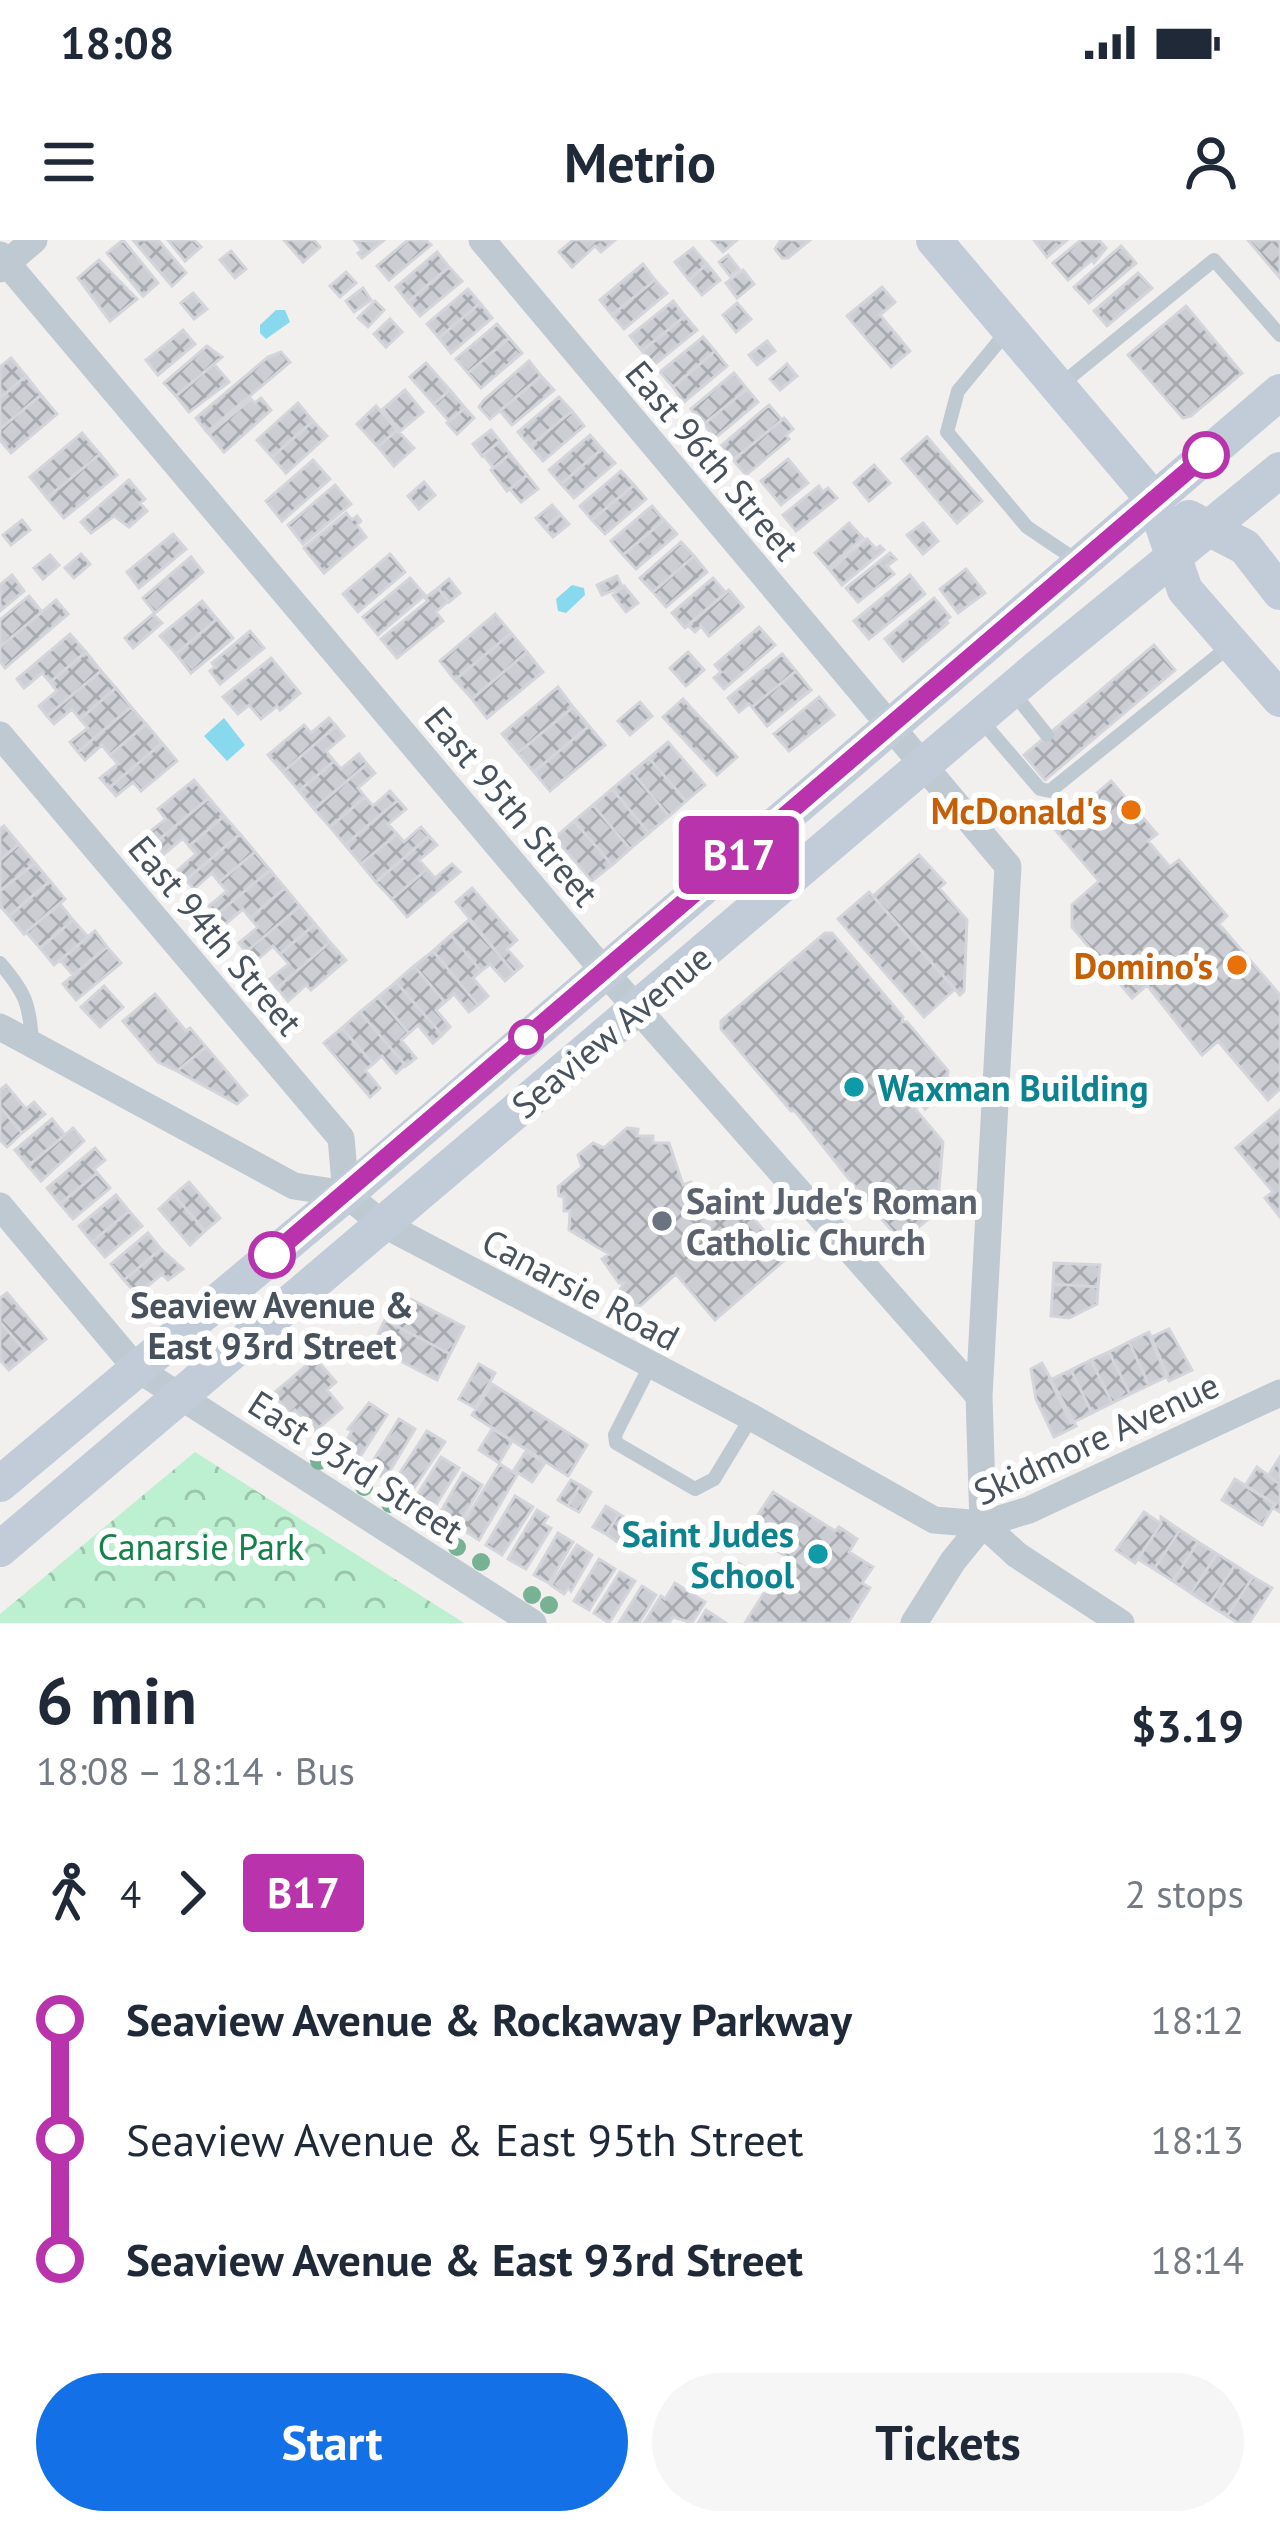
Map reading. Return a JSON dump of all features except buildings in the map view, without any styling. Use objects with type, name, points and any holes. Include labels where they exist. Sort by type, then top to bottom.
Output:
[{"type":"street","points":[[2,262],[34,240]]},
{"type":"street","name":"East 96th Street","points":[[482,240],[1008,866],[979,1396],[983,1523]]},
{"type":"street","points":[[934,240],[1154,500],[1185,590],[1280,699]]},
{"type":"street","name":"East 95th Street","points":[[2,262],[603,970],[979,1396]]},
{"type":"street","name":"Seaview Avenue","points":[[0,1484],[1280,392]]},
{"type":"street","name":"Seaview Avenue","points":[[0,1549],[381,1223],[1280,470]]},
{"type":"street","points":[[1154,500],[1245,547],[1278,586]]},
{"type":"street","name":"East 94th Street","points":[[0,735],[341,1138],[346,1193]]},
{"type":"street","points":[[0,1027],[294,1186],[346,1193]]},
{"type":"street","name":"Canarsie Road","points":[[346,1193],[381,1223],[751,1417],[934,1520],[983,1523]]},
{"type":"street","name":"East 93rd Street","points":[[0,1206],[136,1368],[533,1623]]},
{"type":"street","name":"Skidmore Avenue","points":[[914,1623],[952,1561],[983,1523],[1029,1510],[1280,1393]]},
{"type":"street","points":[[983,1523],[1017,1555],[1121,1623]]},
{"type":"lane","points":[[1058,387],[1214,260],[1280,335]]},
{"type":"lane","points":[[1009,329],[958,391],[947,432],[1027,527],[1080,563]]},
{"type":"lane","points":[[980,719],[1040,789],[1051,791],[1072,765],[1232,644]]},
{"type":"lane","points":[[1012,692],[1047,735]]},
{"type":"lane","points":[[0,963],[23,989],[32,1043]]},
{"type":"lane","points":[[650,1366],[615,1435],[616,1443],[695,1489],[714,1478],[751,1417]]},
{"type":"green space","name":"Canarsie Park","points":[[195,1452],[464,1623],[0,1623],[0,1614]]},
{"type":"water","points":[[276,310],[285,310],[290,322],[266,339],[260,325]]},
{"type":"water","points":[[572,585],[584,588],[585,595],[566,613],[558,611],[556,599]]},
{"type":"water","points":[[224,718],[245,745],[227,761],[204,736]]},
{"type":"bus line","name":"B17","points":[[272,1255],[1206,455]]},
{"type":"place","name":"McDonald's","points":[[1131,810]]},
{"type":"place","name":"Domino's","points":[[1237,965]]},
{"type":"place","name":"Waxman Building","points":[[854,1087]]},
{"type":"place","name":"Saint Jude's Roman Catholic Church","points":[[662,1221]]},
{"type":"place","name":"Seaview Avenue & East 93rd Street","points":[[272,1255]]},
{"type":"place","name":"Saint Judes School","points":[[818,1554]]}]
